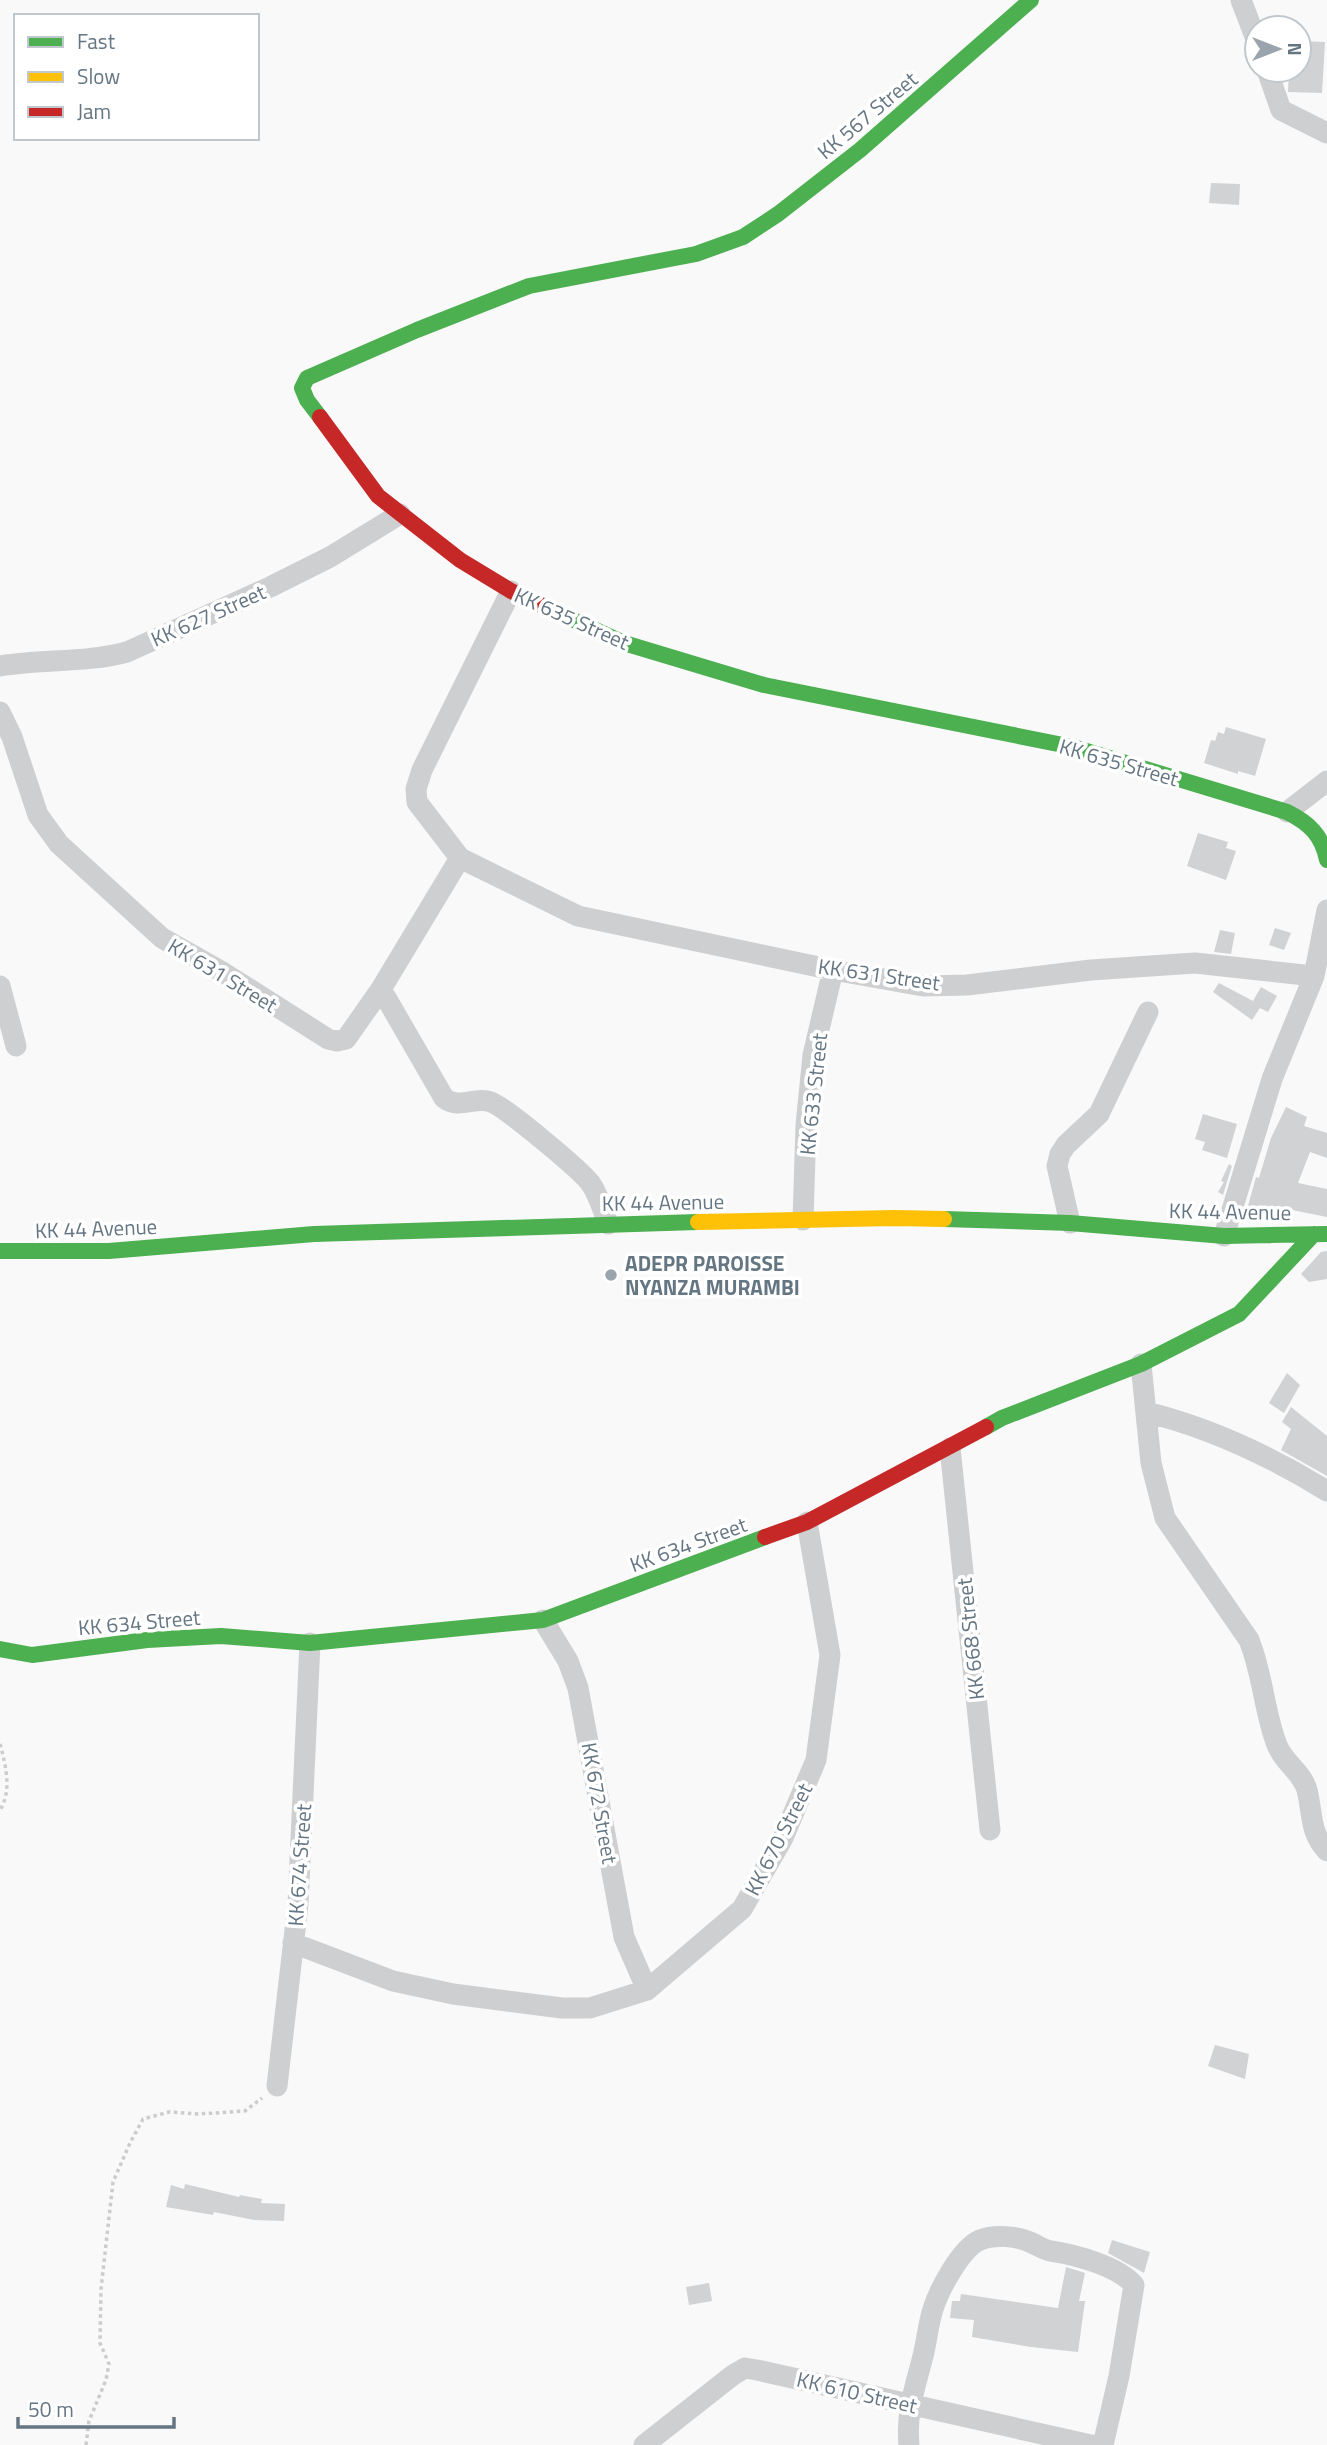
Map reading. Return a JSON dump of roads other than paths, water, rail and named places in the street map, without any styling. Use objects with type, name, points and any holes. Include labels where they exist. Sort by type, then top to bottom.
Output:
[{"type":"street","name":"KK 567 Street","points":[[720,247],[743,237],[778,214],[860,150],[1031,0]]},
{"type":"street","points":[[1272,84],[1281,110],[1324,129]]},
{"type":"street","name":"KK 635 Street","points":[[720,247],[529,286],[417,330],[307,378],[302,388],[307,400],[378,496],[460,560],[511,591],[624,643],[764,685],[1073,747],[1287,812],[1307,821],[1324,843],[1327,860]]},
{"type":"street","name":"KK 627 Street","points":[[0,666],[21,662],[104,658],[127,652],[330,557],[400,514]]},
{"type":"street","name":"KK 631 Street","points":[[511,591],[422,770],[416,789],[417,802],[460,858],[578,916],[833,970],[923,986],[967,985],[1091,970],[1195,963],[1320,962]]},
{"type":"street","name":"KK 631 Street","points":[[0,712],[12,737],[38,815],[59,845],[162,938],[224,973],[328,1039],[346,1039],[381,989],[460,858]]},
{"type":"street","points":[[1287,812],[1327,782]]},
{"type":"street","points":[[1224,1236],[1272,1079],[1320,962],[1327,911]]},
{"type":"street","name":"KK 633 Street","points":[[803,1220],[806,1125],[813,1055],[833,970]]},
{"type":"street","points":[[0,986],[16,1046]]},
{"type":"street","points":[[381,989],[444,1098],[452,1103],[486,1100],[512,1116],[578,1169],[590,1182],[608,1224]]},
{"type":"street","points":[[1070,1223],[1057,1166],[1060,1154],[1099,1114],[1148,1012]]},
{"type":"street","name":"KK 44 Avenue","points":[[0,1251],[109,1251],[314,1234],[894,1218],[1070,1223],[1224,1236],[1320,1234]]},
{"type":"street","name":"KK 634 Street","points":[[0,1649],[32,1656],[147,1640],[221,1636],[310,1643],[543,1620],[807,1522],[1002,1418],[1141,1364],[1239,1314],[1320,1234]]},
{"type":"street","points":[[1141,1364],[1151,1463],[1165,1518],[1249,1640],[1257,1658],[1278,1747],[1301,1776],[1307,1791],[1311,1822],[1327,1851]]},
{"type":"street","points":[[1146,1412],[1187,1422],[1284,1464],[1327,1491]]},
{"type":"street","name":"KK 668 Street","points":[[950,1448],[990,1830]]},
{"type":"street","name":"KK 670 Street","points":[[647,1990],[742,1909],[783,1838],[816,1760],[830,1655],[807,1522]]},
{"type":"street","name":"KK 672 Street","points":[[543,1620],[568,1661],[579,1688],[624,1937],[647,1990]]},
{"type":"street","name":"KK 674 Street","points":[[277,2086],[302,1846],[310,1643]]},
{"type":"street","points":[[293,1943],[393,1981],[494,2000],[562,2008],[590,2008],[647,1990]]},
{"type":"street","points":[[909,2445],[907,2422],[933,2309],[963,2253],[979,2240],[1000,2236],[1029,2241],[1047,2250],[1075,2256],[1126,2276],[1133,2285],[1119,2376],[1103,2445]]},
{"type":"street","name":"KK 610 Street","points":[[644,2445],[745,2368],[1091,2445]]},
{"type":"place","name":"ADEPR PAROISSE NYANZA MURAMBI","points":[[611,1275]]}]
